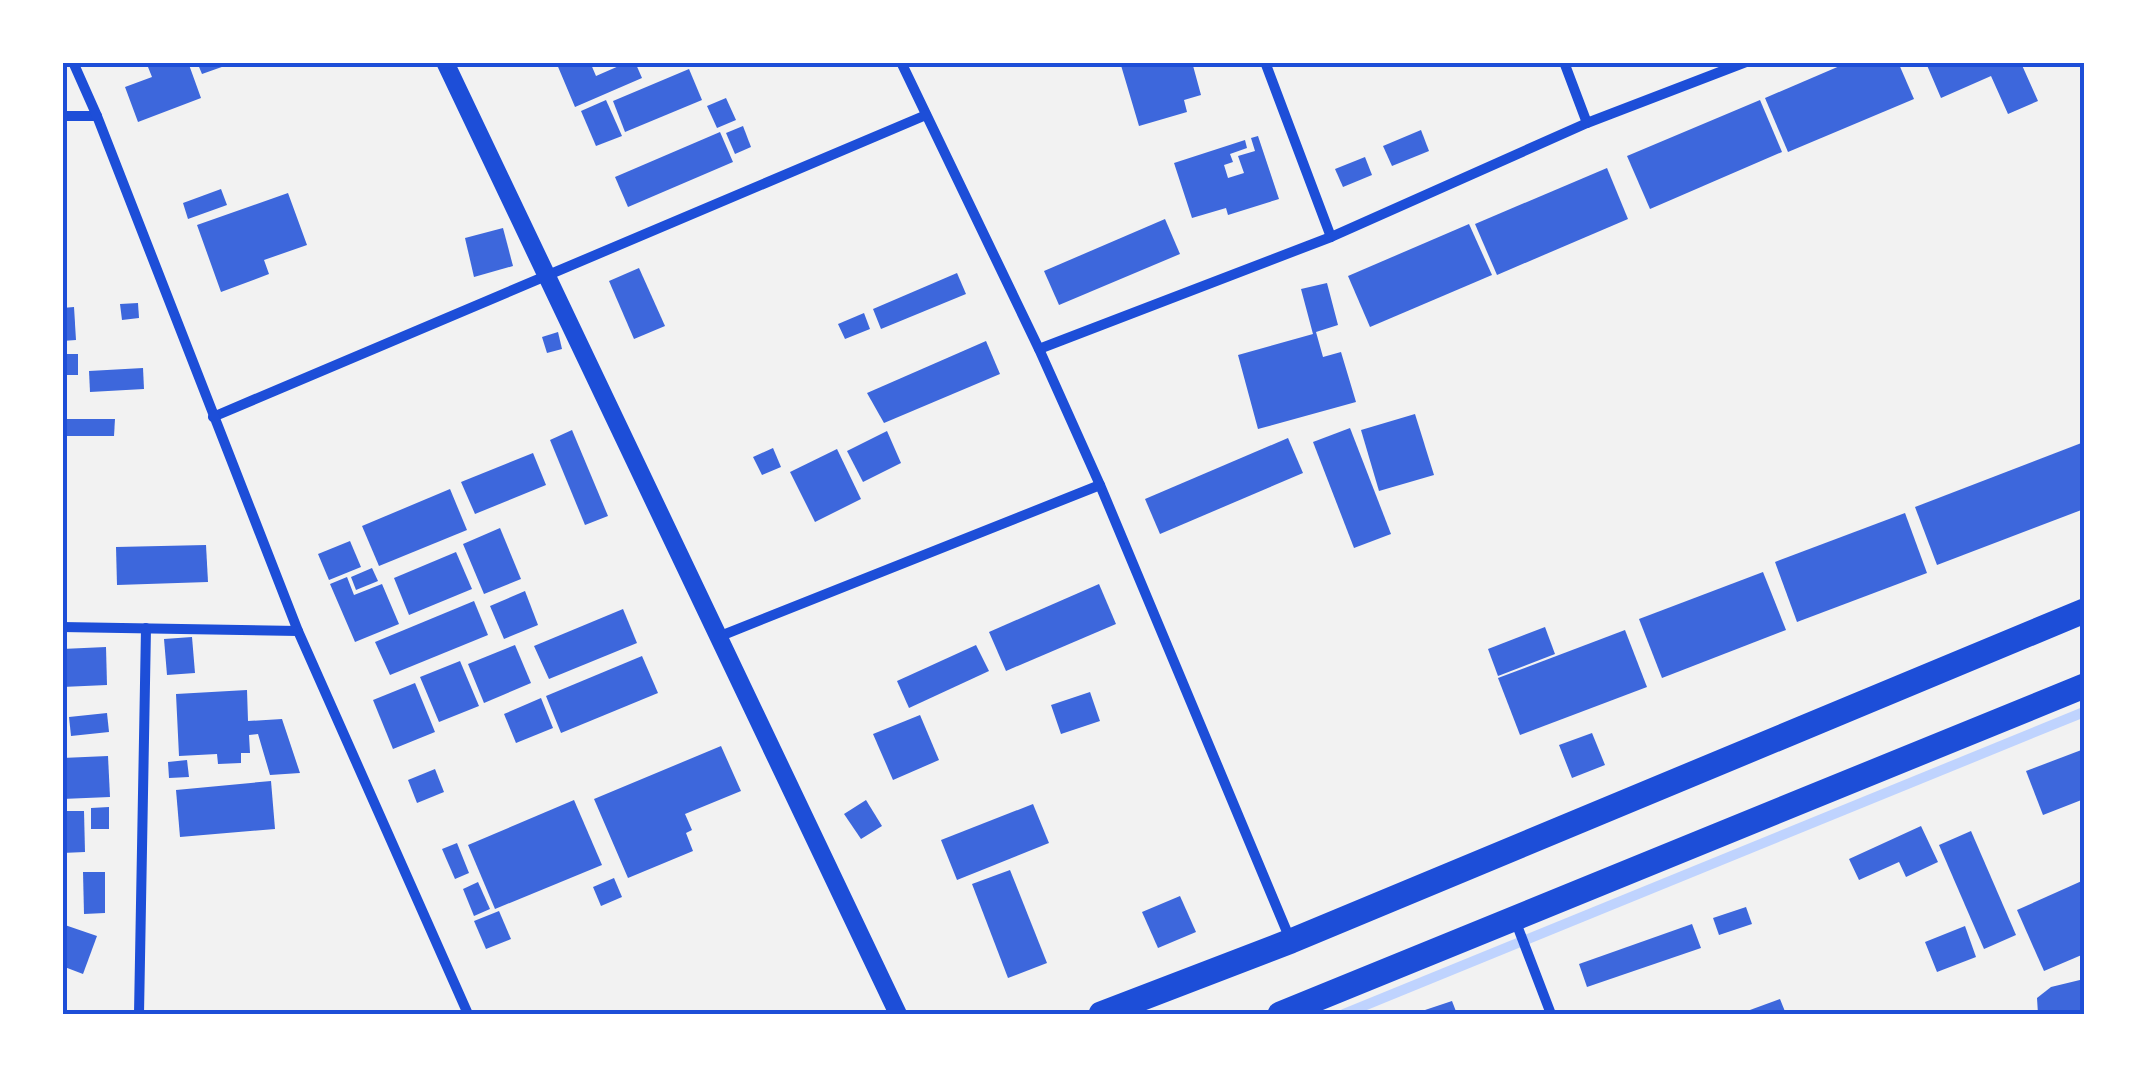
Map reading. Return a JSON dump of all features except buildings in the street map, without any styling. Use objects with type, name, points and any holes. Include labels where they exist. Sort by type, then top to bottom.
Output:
[{"type":"main road","points":[[1102,1014],[1291,941],[2084,611]]},
{"type":"main road","points":[[1280,1014],[2084,686]]},
{"type":"street","points":[[73,62],[298,631],[468,1014]]},
{"type":"street","points":[[445,62],[898,1014]]},
{"type":"street","points":[[902,62],[1100,486],[1291,941]]},
{"type":"street","points":[[1265,62],[1332,237]]},
{"type":"street","points":[[1564,62],[1587,123]]},
{"type":"street","points":[[1038,348],[1332,237],[1587,123],[1746,62]]},
{"type":"street","points":[[213,417],[926,115]]},
{"type":"street","points":[[62,116],[97,116]]},
{"type":"street","points":[[718,637],[1100,486]]},
{"type":"street","points":[[62,627],[298,631]]},
{"type":"street","points":[[139,1014],[146,628]]},
{"type":"street","points":[[1515,918],[1551,1014]]},
{"type":"waterway","points":[[1344,1014],[2084,712]]}]
